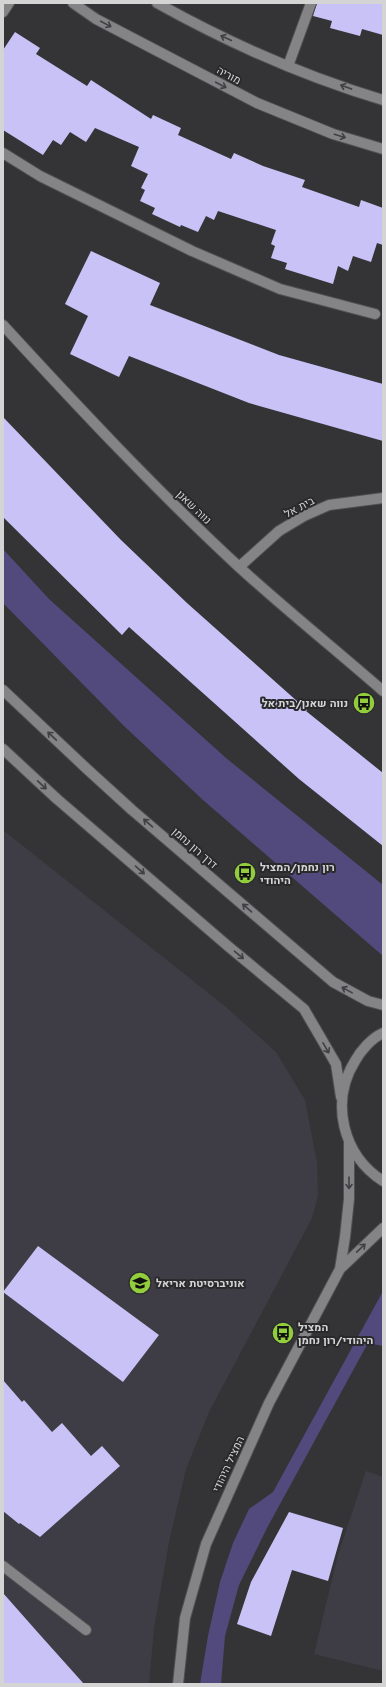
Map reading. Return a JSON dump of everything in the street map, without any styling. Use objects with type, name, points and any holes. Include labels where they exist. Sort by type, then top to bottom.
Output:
[{"type":"street","points":[[3,12],[9,3]]},
{"type":"street","name":"מוריה","points":[[73,3],[96,18],[257,103],[333,134],[383,149]]},
{"type":"street","points":[[157,3],[187,20],[288,66],[383,100]]},
{"type":"street","points":[[288,66],[311,3]]},
{"type":"street","points":[[3,153],[40,176],[192,251],[280,288],[375,314]]},
{"type":"street","name":"נווה שאנן","points":[[3,325],[110,440],[165,496],[239,567],[383,691]]},
{"type":"street","name":"בית אל","points":[[239,567],[279,531],[304,516],[329,505],[383,498]]},
{"type":"street","name":"דרך רון נחמן","points":[[3,690],[127,805],[333,982],[368,1001],[383,1005]]},
{"type":"street","points":[[3,749],[108,843],[304,1009],[336,1064],[341,1097],[342,1122],[350,1144],[363,1165],[383,1181]]},
{"type":"street","points":[[341,1097],[347,1073],[360,1052],[383,1033]]},
{"type":"street","name":"המציל היהודי","points":[[340,1269],[349,1199],[350,1144]]},
{"type":"street","name":"המציל היהודי","points":[[178,1684],[184,1618],[206,1544],[270,1403],[340,1269],[383,1228]]},
{"type":"street","points":[[3,1566],[86,1630]]},
{"type":"shaded area","points":[[3,549],[49,599],[226,758],[383,885],[383,956],[203,800],[124,726],[3,603]]},
{"type":"shaded area","name":"אוניברסיטת אריאל","points":[[3,830],[226,1007],[276,1052],[305,1100],[317,1163],[318,1195],[312,1218],[209,1412],[186,1469],[169,1542],[154,1628],[149,1684],[3,1684]]},
{"type":"shaded area","points":[[383,1291],[383,1346],[368,1343],[267,1528],[239,1585],[225,1636],[221,1684],[200,1684],[208,1636],[220,1582],[233,1543],[249,1509],[273,1492]]},
{"type":"shaded area","points":[[366,1471],[383,1477],[383,1671],[314,1654],[338,1555]]},
{"type":"building","points":[[317,3],[383,3],[383,35],[362,29],[360,36],[330,28],[332,21],[313,16]]},
{"type":"building","points":[[15,32],[40,48],[36,54],[87,86],[91,80],[151,119],[153,115],[181,128],[178,135],[231,159],[234,153],[263,166],[305,180],[302,187],[359,207],[361,200],[383,208],[383,245],[377,243],[371,262],[353,256],[348,271],[338,266],[333,284],[285,269],[287,263],[271,258],[275,246],[271,244],[276,230],[218,211],[214,220],[206,216],[198,232],[181,225],[180,227],[152,214],[155,208],[140,201],[145,190],[141,188],[148,174],[131,166],[139,147],[95,128],[86,142],[70,132],[61,145],[53,140],[43,155],[3,130],[3,50]]},
{"type":"building","points":[[91,251],[160,283],[150,305],[279,355],[383,384],[383,441],[249,403],[129,356],[119,377],[70,354],[88,316],[65,304]]},
{"type":"building","points":[[3,417],[121,540],[187,603],[307,710],[306,711],[383,773],[383,846],[299,779],[129,627],[122,635],[3,517]]},
{"type":"building","points":[[38,1246],[159,1335],[123,1382],[3,1292]]},
{"type":"building","points":[[3,1380],[22,1402],[24,1400],[52,1432],[62,1423],[91,1456],[102,1446],[120,1466],[40,1537],[20,1523],[19,1524],[3,1511]]},
{"type":"building","points":[[289,1512],[343,1528],[328,1581],[292,1570],[271,1636],[237,1624],[251,1582]]},
{"type":"building","points":[[3,1593],[41,1636],[84,1684],[3,1684]]},
{"type":"place","name":"נווה שאנן/בית אל","points":[[364,703]]},
{"type":"place","name":"רון נחמן/המציל היהודי","points":[[245,873]]},
{"type":"place","name":"אוניברסיטת אריאל","points":[[140,1283]]},
{"type":"place","name":"המציל היהודי/רון נחמן","points":[[283,1333]]}]
